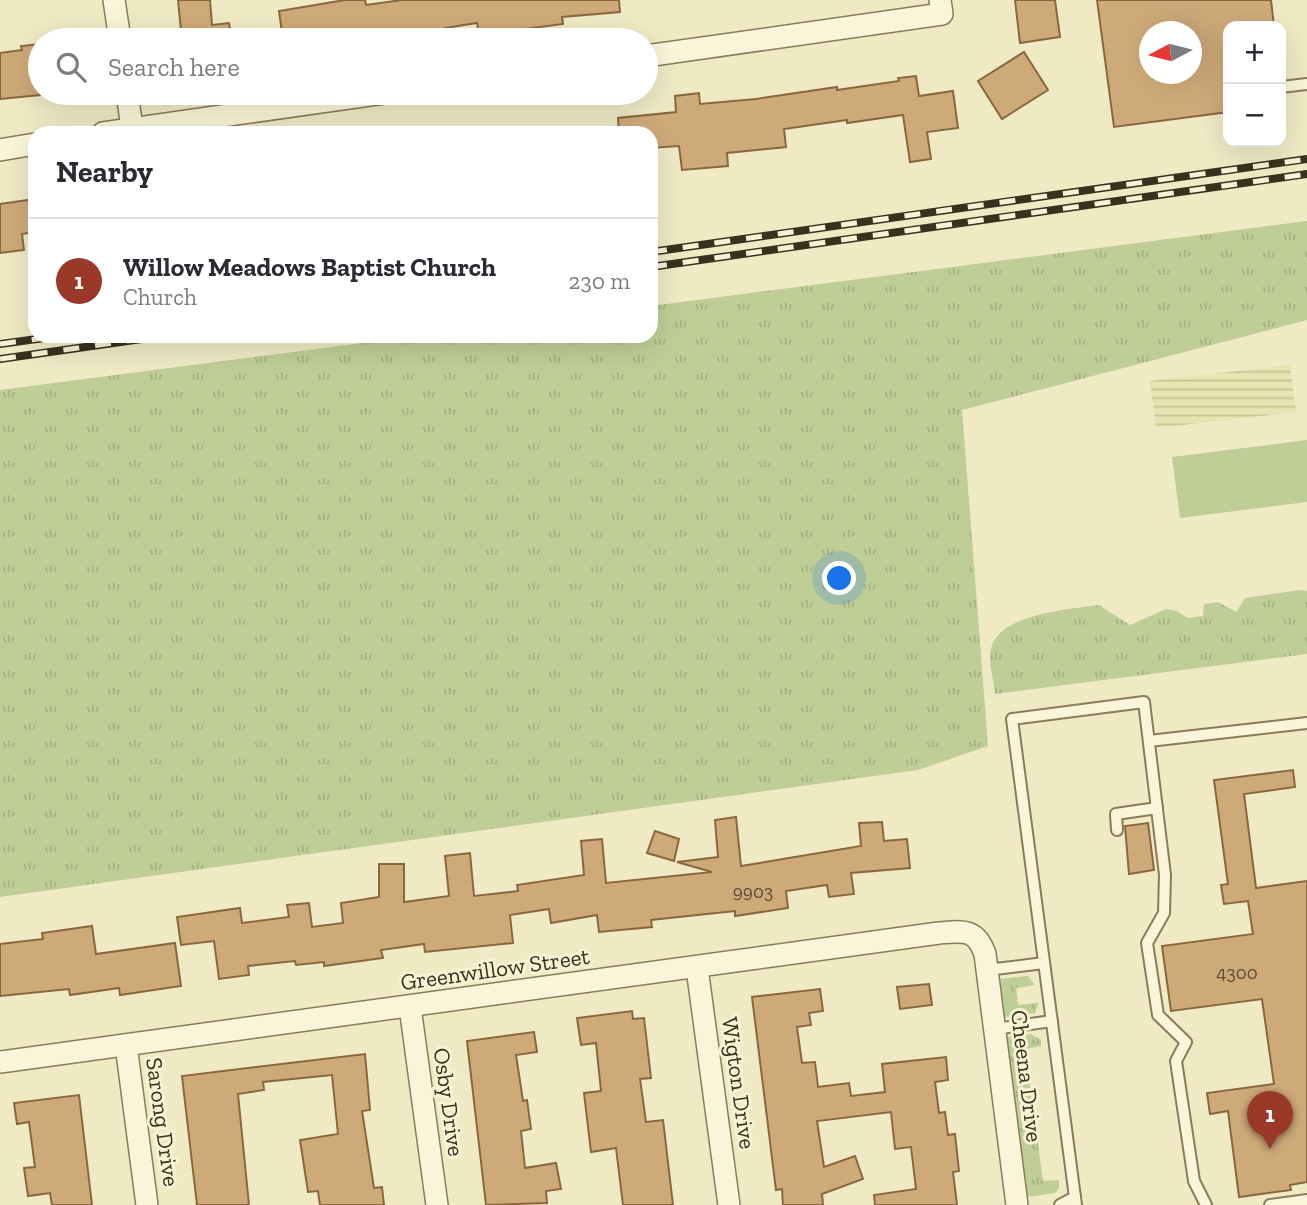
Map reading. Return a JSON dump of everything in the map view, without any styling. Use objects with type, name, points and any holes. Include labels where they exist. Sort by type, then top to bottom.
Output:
[{"type":"street","points":[[114,0],[118,28]]},
{"type":"street","points":[[658,54],[941,7]]},
{"type":"street","points":[[129,105],[132,126]]},
{"type":"street","points":[[146,126],[298,105]]},
{"type":"street","points":[[0,150],[28,145]]},
{"type":"street","name":"Greenwillow Street","points":[[0,1062],[956,931],[974,935],[981,943],[986,962]]},
{"type":"street","name":"Cheena Drive","points":[[986,962],[1017,1205]]},
{"type":"street","name":"Wigton Drive","points":[[697,968],[729,1205]]},
{"type":"street","name":"Osby Drive","points":[[410,1007],[437,1205]]},
{"type":"street","name":"Sarong Drive","points":[[126,1045],[148,1205]]},
{"type":"lane","points":[[1286,86],[1307,84]]},
{"type":"lane","points":[[1060,1205],[1076,1201],[1012,719],[1144,702],[1165,875],[1164,914],[1147,943],[1158,1014],[1186,1042],[1176,1061],[1194,1181],[1206,1205]]},
{"type":"lane","points":[[1149,741],[1307,723]]},
{"type":"lane","points":[[1118,830],[1115,814],[1157,808]]},
{"type":"lane","points":[[986,962],[1044,962]]},
{"type":"lane","points":[[995,1029],[1052,1021]]},
{"type":"lane","points":[[1270,1205],[1307,1200]]},
{"type":"green space","points":[[1307,221],[1307,320],[962,410],[988,746],[918,770],[0,897],[0,390],[363,343],[658,343],[658,305]]},
{"type":"green space","points":[[1290,365],[1296,412],[1156,428],[1150,381]]},
{"type":"green space","points":[[1307,440],[1307,502],[1180,518],[1172,457]]},
{"type":"green space","points":[[1307,591],[1307,654],[995,694],[990,654],[996,637],[1007,628],[1037,615],[1099,605],[1130,625],[1166,609],[1188,618],[1203,616],[1204,604],[1218,602],[1236,612],[1245,598]]},
{"type":"green space","points":[[1028,976],[1035,985],[1016,988],[1018,1005],[1038,1003],[1035,1013],[1005,1017],[1000,979]]},
{"type":"green space","points":[[1031,1034],[1041,1040],[1041,1046],[1025,1049],[1043,1181],[1059,1180],[1059,1188],[1055,1193],[1027,1197],[1007,1037]]},
{"type":"building","points":[[178,0],[210,0],[212,25],[229,23],[230,28],[181,28]]},
{"type":"building","points":[[345,0],[365,0],[366,5],[402,0],[619,0],[620,12],[562,17],[563,24],[532,28],[478,28],[477,23],[445,28],[281,28],[279,11]]},
{"type":"building","points":[[1015,0],[1055,0],[1060,37],[1020,43]]},
{"type":"building","points":[[1097,0],[1271,0],[1273,21],[1223,21],[1223,113],[1114,127]]},
{"type":"building","points":[[28,45],[28,96],[0,99],[0,53],[22,50],[21,46]]},
{"type":"building","points":[[1024,52],[1048,90],[1002,119],[978,81]]},
{"type":"building","points":[[916,76],[919,96],[953,91],[958,128],[927,132],[931,159],[910,162],[903,115],[784,129],[786,147],[727,153],[728,166],[682,170],[679,146],[658,148],[658,126],[619,126],[618,118],[676,112],[675,96],[699,93],[700,104],[837,87],[837,90],[899,81],[898,78]]},
{"type":"building","points":[[28,200],[28,233],[22,234],[24,250],[0,253],[0,204]]},
{"type":"building","points":[[1293,770],[1295,787],[1244,794],[1256,888],[1307,881],[1307,1182],[1290,1185],[1291,1190],[1239,1197],[1228,1111],[1210,1114],[1207,1093],[1274,1084],[1262,999],[1171,1011],[1162,946],[1253,934],[1248,901],[1224,904],[1221,885],[1228,884],[1214,780]]},
{"type":"building","points":[[736,817],[741,866],[861,846],[859,823],[882,822],[884,841],[907,839],[910,868],[851,873],[854,894],[829,897],[827,885],[786,891],[788,908],[735,916],[735,911],[651,920],[652,927],[599,932],[597,915],[551,923],[549,909],[510,915],[513,943],[425,952],[424,944],[381,950],[383,958],[324,966],[324,962],[296,965],[295,961],[248,966],[249,975],[219,979],[214,941],[181,945],[177,917],[240,908],[242,923],[289,917],[287,905],[309,903],[312,927],[343,923],[341,903],[379,897],[379,864],[404,864],[404,902],[449,896],[445,856],[470,853],[474,896],[518,891],[517,885],[584,875],[581,841],[602,839],[606,883],[712,872],[677,862],[718,857],[715,820]]},
{"type":"building","points":[[1148,823],[1154,870],[1129,874],[1125,826]]},
{"type":"building","points":[[655,831],[679,839],[674,861],[647,853]]},
{"type":"building","points":[[92,926],[96,954],[175,943],[181,986],[120,995],[119,988],[70,995],[69,989],[0,996],[0,944],[43,939],[42,933]]},
{"type":"building","points":[[929,984],[932,1005],[900,1009],[897,987]]},
{"type":"building","points":[[820,989],[823,1011],[809,1013],[811,1025],[797,1027],[802,1063],[815,1062],[818,1087],[849,1083],[851,1096],[885,1092],[882,1064],[946,1057],[948,1080],[935,1082],[939,1113],[945,1112],[948,1135],[955,1134],[959,1171],[953,1172],[957,1205],[875,1205],[874,1195],[916,1189],[911,1147],[895,1149],[891,1112],[817,1121],[824,1167],[855,1156],[863,1179],[822,1194],[823,1205],[783,1205],[782,1189],[776,1190],[752,997]]},
{"type":"building","points":[[632,1011],[633,1019],[644,1018],[651,1078],[640,1079],[646,1122],[663,1120],[673,1205],[623,1205],[616,1148],[591,1152],[584,1093],[601,1091],[596,1043],[581,1045],[577,1018]]},
{"type":"building","points":[[534,1032],[537,1052],[516,1055],[523,1101],[527,1100],[531,1129],[521,1131],[525,1168],[556,1163],[561,1189],[546,1191],[547,1203],[486,1205],[467,1041]]},
{"type":"building","points":[[365,1054],[370,1110],[362,1111],[374,1188],[382,1187],[384,1205],[320,1205],[318,1191],[308,1192],[300,1140],[338,1134],[332,1075],[263,1082],[264,1090],[238,1094],[249,1205],[197,1205],[182,1076]]},
{"type":"building","points":[[79,1095],[92,1205],[52,1205],[50,1193],[28,1196],[24,1168],[35,1167],[29,1122],[17,1124],[14,1103]]},
{"type":"railway","points":[[658,251],[1307,159]]},
{"type":"railway","points":[[658,266],[1307,174]]},
{"type":"railway","points":[[0,344],[28,340]]},
{"type":"railway","points":[[0,359],[113,343]]},
{"type":"place","name":"Willow Meadows Baptist Church","points":[[1270,1149]]}]
